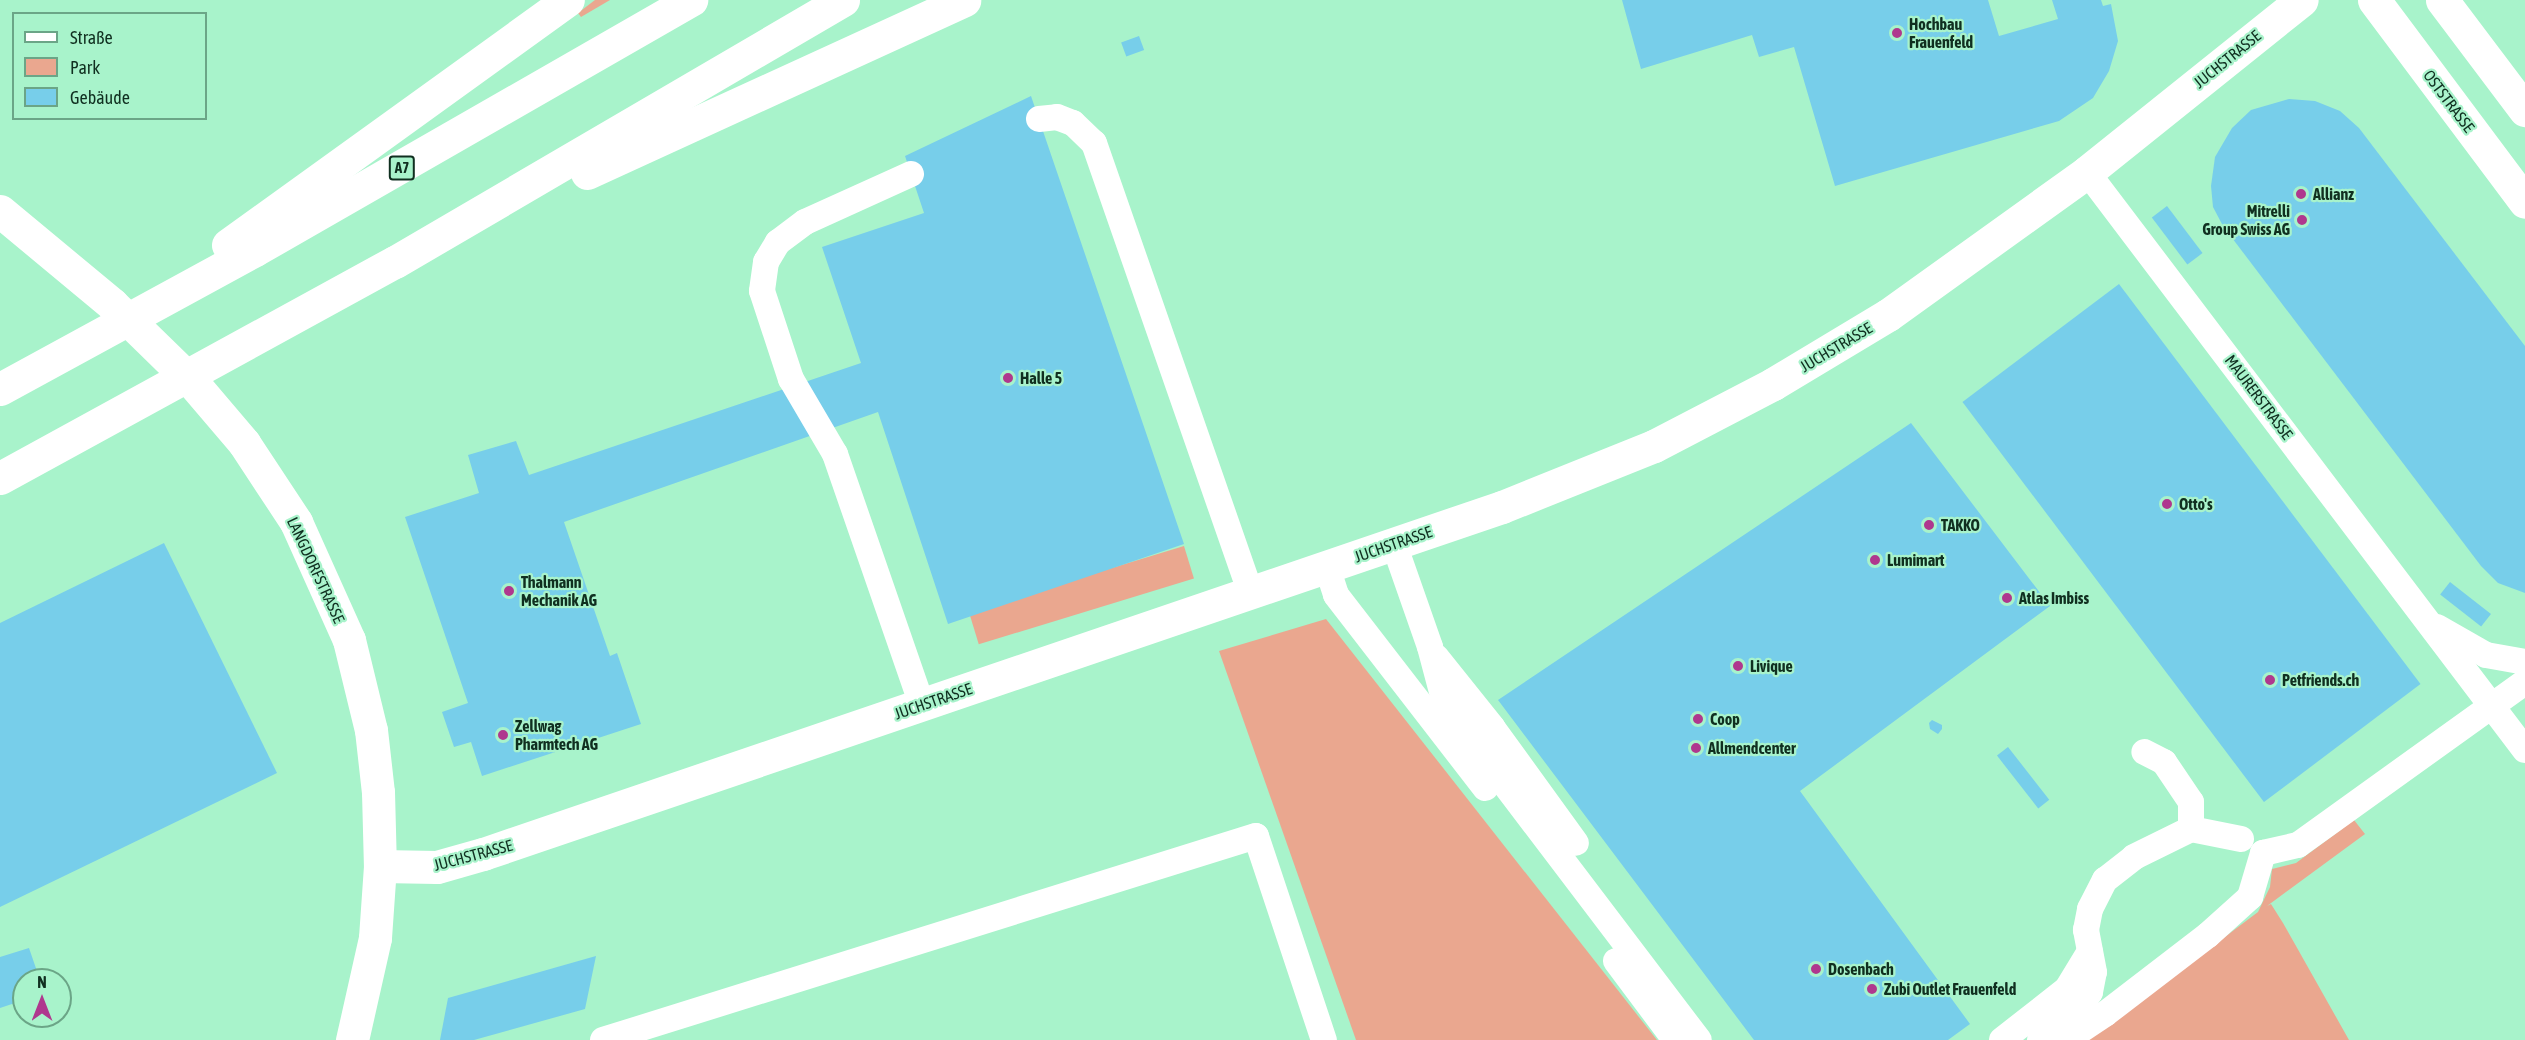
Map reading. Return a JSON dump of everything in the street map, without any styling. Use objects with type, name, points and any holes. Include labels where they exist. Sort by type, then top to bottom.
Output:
[{"type":"main road","name":"A7","points":[[110,330],[568,0]]},
{"type":"main road","name":"A7","points":[[0,389],[449,141],[691,0]]},
{"type":"main road","points":[[0,478],[395,262],[843,0]]},
{"type":"main road","points":[[395,262],[964,0]]},
{"type":"main road","name":"JUCHSTRASSE","points":[[380,866],[437,867],[483,855],[1502,507],[1654,446],[1773,384],[1888,315],[2087,171],[2302,0]]},
{"type":"main road","points":[[2442,0],[2525,110]]},
{"type":"main road","name":"OSTSTRASSE","points":[[2378,6],[2525,202]]},
{"type":"main road","name":"LANGDORFSTRASSE","points":[[0,211],[112,304],[193,383],[244,443],[296,522],[349,640],[371,730],[378,792],[380,866],[375,938],[352,1040]]},
{"type":"lane","points":[[1039,119],[1057,117],[1072,123],[1094,143],[1251,593]]},
{"type":"lane","name":"MAURERSTRASSE","points":[[2087,171],[2525,750]]},
{"type":"lane","points":[[911,174],[805,222],[778,242],[766,262],[762,291],[790,379],[835,454],[922,705]]},
{"type":"lane","points":[[1394,544],[1430,647],[1446,707],[1699,1040]]},
{"type":"lane","points":[[1327,567],[1336,595],[1561,886],[1675,1040]]},
{"type":"lane","name":"MAURERSTRASSE","points":[[2429,623],[2486,655],[2525,662]]},
{"type":"lane","points":[[1430,647],[1444,669],[1492,727],[1576,843]]},
{"type":"lane","points":[[2066,1040],[2105,1014],[2208,935],[2250,897],[2263,853],[2298,845],[2525,682]]},
{"type":"lane","points":[[2144,752],[2164,762],[2192,802],[2192,829]]},
{"type":"lane","points":[[2040,1040],[2080,1006],[2090,992],[2094,972],[2086,930],[2090,909],[2105,880],[2134,857],[2192,829],[2241,839]]},
{"type":"lane","points":[[603,1040],[1256,836],[1324,1040]]},
{"type":"lane","points":[[2002,1040],[2067,989],[2090,951]]},
{"type":"green space","points":[[595,0],[610,0],[581,17],[578,13]]},
{"type":"green space","points":[[1184,546],[1194,579],[979,644],[969,612]]},
{"type":"green space","points":[[1326,619],[1657,1040],[1356,1040],[1219,651]]},
{"type":"green space","points":[[2354,820],[2365,834],[2267,906],[2271,904],[2283,923],[2349,1040],[2088,1040],[2258,912],[2270,887],[2272,869],[2296,863]]},
{"type":"building","points":[[1622,0],[1988,0],[1999,36],[2058,19],[2052,0],[2101,0],[2103,6],[2111,4],[2118,41],[2109,71],[2093,98],[2059,121],[1835,186],[1794,47],[1759,57],[1752,35],[1641,69]]},
{"type":"building","points":[[1139,36],[1144,50],[1126,57],[1121,42]]},
{"type":"building","points":[[1031,96],[1184,544],[948,624],[878,412],[564,522],[610,656],[617,653],[641,724],[482,776],[471,742],[454,747],[442,712],[468,703],[405,517],[479,493],[468,455],[516,441],[529,475],[861,363],[822,247],[924,213],[905,156]]},
{"type":"building","points":[[2289,99],[2315,101],[2340,111],[2359,128],[2525,346],[2525,593],[2498,583],[2481,566],[2223,226],[2213,207],[2211,186],[2215,157],[2232,128],[2251,110]]},
{"type":"building","points":[[2167,206],[2203,253],[2187,265],[2152,217]]},
{"type":"building","points":[[2119,284],[2421,684],[2264,802],[1962,402]]},
{"type":"building","name":"Allmendcenter","points":[[1911,423],[2050,606],[1800,791],[1970,1024],[1948,1040],[1754,1040],[1498,700]]},
{"type":"building","points":[[164,543],[277,773],[0,907],[0,623]]},
{"type":"building","points":[[2450,582],[2491,614],[2481,627],[2440,595]]},
{"type":"building","points":[[1932,720],[1942,725],[1938,734],[1930,729],[1929,723]]},
{"type":"building","points":[[2008,747],[2049,800],[2038,808],[1997,756]]},
{"type":"building","points":[[29,948],[36,968],[12,968],[12,1004],[0,1008],[0,957]]},
{"type":"building","points":[[596,956],[585,1009],[474,1040],[440,1040],[448,998]]},
{"type":"place","name":"Hochbau Frauenfeld","points":[[1897,33]]},
{"type":"place","name":"Allianz","points":[[2301,194]]},
{"type":"place","name":"Mitrelli Group Swiss AG","points":[[2302,220]]},
{"type":"place","name":"Halle 5","points":[[1008,378]]},
{"type":"place","name":"Otto's","points":[[2167,504]]},
{"type":"place","name":"TAKKO","points":[[1929,525]]},
{"type":"place","name":"Lumimart","points":[[1875,560]]},
{"type":"place","name":"Thalmann Mechanik AG","points":[[509,591]]},
{"type":"place","name":"Atlas Imbiss","points":[[2007,598]]},
{"type":"place","name":"Livique","points":[[1738,666]]},
{"type":"place","name":"Petfriends.ch","points":[[2270,680]]},
{"type":"place","name":"Coop","points":[[1698,719]]},
{"type":"place","name":"Zellwag Pharmtech AG","points":[[503,735]]},
{"type":"place","name":"Allmendcenter","points":[[1696,748]]},
{"type":"place","name":"Dosenbach","points":[[1816,969]]},
{"type":"place","name":"Zubi Outlet Frauenfeld","points":[[1872,989]]}]
